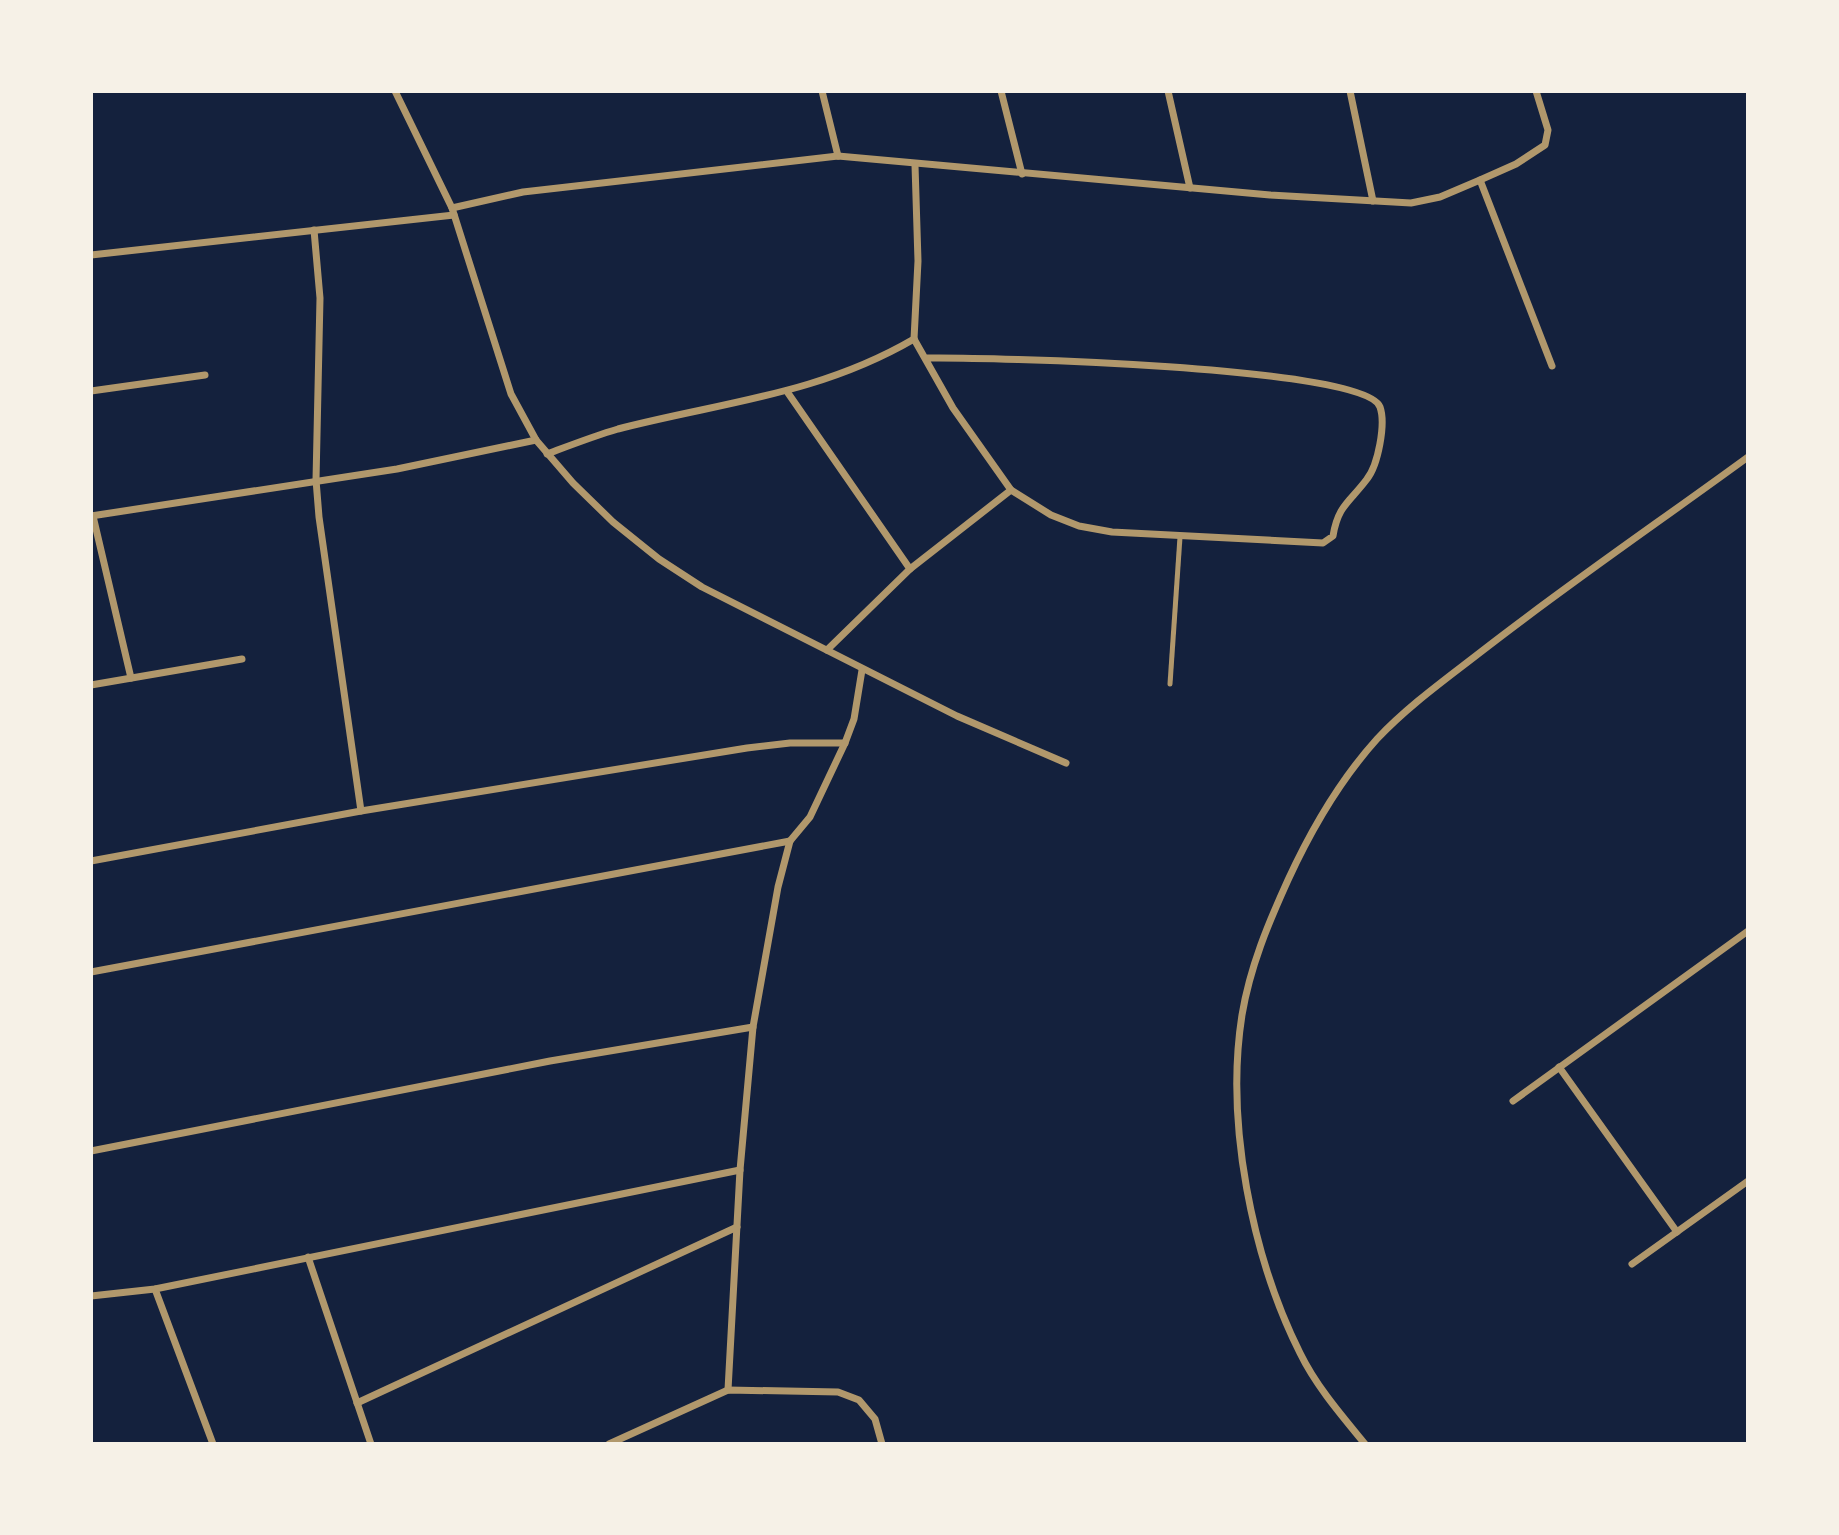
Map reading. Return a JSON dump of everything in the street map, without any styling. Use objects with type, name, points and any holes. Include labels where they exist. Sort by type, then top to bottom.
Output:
[{"type":"street","points":[[395,91],[453,211],[511,394],[536,440],[547,454],[613,522],[659,559],[702,587],[957,716],[1066,763]]},
{"type":"street","points":[[821,91],[838,156]]},
{"type":"street","points":[[1001,91],[1022,174]]},
{"type":"street","points":[[1168,91],[1190,188]]},
{"type":"street","points":[[1350,91],[1373,201]]},
{"type":"street","points":[[91,255],[453,211],[523,192],[838,156],[1022,174],[1411,204],[1440,197],[1480,180],[1532,155],[1545,145],[1548,130],[1536,91]]},
{"type":"street","points":[[915,165],[918,261],[914,339],[953,408],[1011,490],[1051,515],[1079,526],[1112,532],[1323,543],[1333,537],[1339,512],[1373,469],[1381,428],[1382,410],[1378,402],[1370,396],[1323,383],[1077,360],[926,358]]},
{"type":"street","points":[[1480,180],[1552,366]]},
{"type":"street","points":[[314,230],[320,332],[316,480],[318,517],[361,811]]},
{"type":"street","points":[[547,454],[615,430],[788,393],[883,355],[914,339]]},
{"type":"street","points":[[91,391],[205,375]]},
{"type":"street","points":[[788,393],[831,460],[910,569]]},
{"type":"street","points":[[131,678],[92,516],[435,462],[536,440]]},
{"type":"street","points":[[1365,1444],[1300,1355],[1265,1268],[1243,1172],[1238,1079],[1242,1016],[1259,945],[1303,846],[1336,792],[1378,739],[1432,690],[1513,627],[1748,457]]},
{"type":"street","points":[[827,650],[910,569],[1011,490]]},
{"type":"street","points":[[91,685],[242,659]]},
{"type":"street","points":[[728,1390],[740,1170],[753,1027],[778,887],[790,841],[810,817],[845,743],[854,719],[862,670]]},
{"type":"street","points":[[91,861],[361,811],[747,748],[790,743],[845,743]]},
{"type":"street","points":[[91,972],[790,841]]},
{"type":"street","points":[[1513,1101],[1748,931]]},
{"type":"street","points":[[91,1151],[550,1061],[753,1027]]},
{"type":"street","points":[[1559,1067],[1677,1232]]},
{"type":"street","points":[[91,1296],[155,1289],[740,1170]]},
{"type":"street","points":[[1632,1265],[1748,1181]]},
{"type":"street","points":[[357,1404],[737,1227]]},
{"type":"street","points":[[308,1257],[371,1444]]},
{"type":"street","points":[[155,1289],[214,1444]]},
{"type":"street","points":[[609,1444],[728,1390],[838,1392],[859,1401],[875,1419],[882,1444]]},
{"type":"lane","points":[[1170,684],[1180,537]]}]
